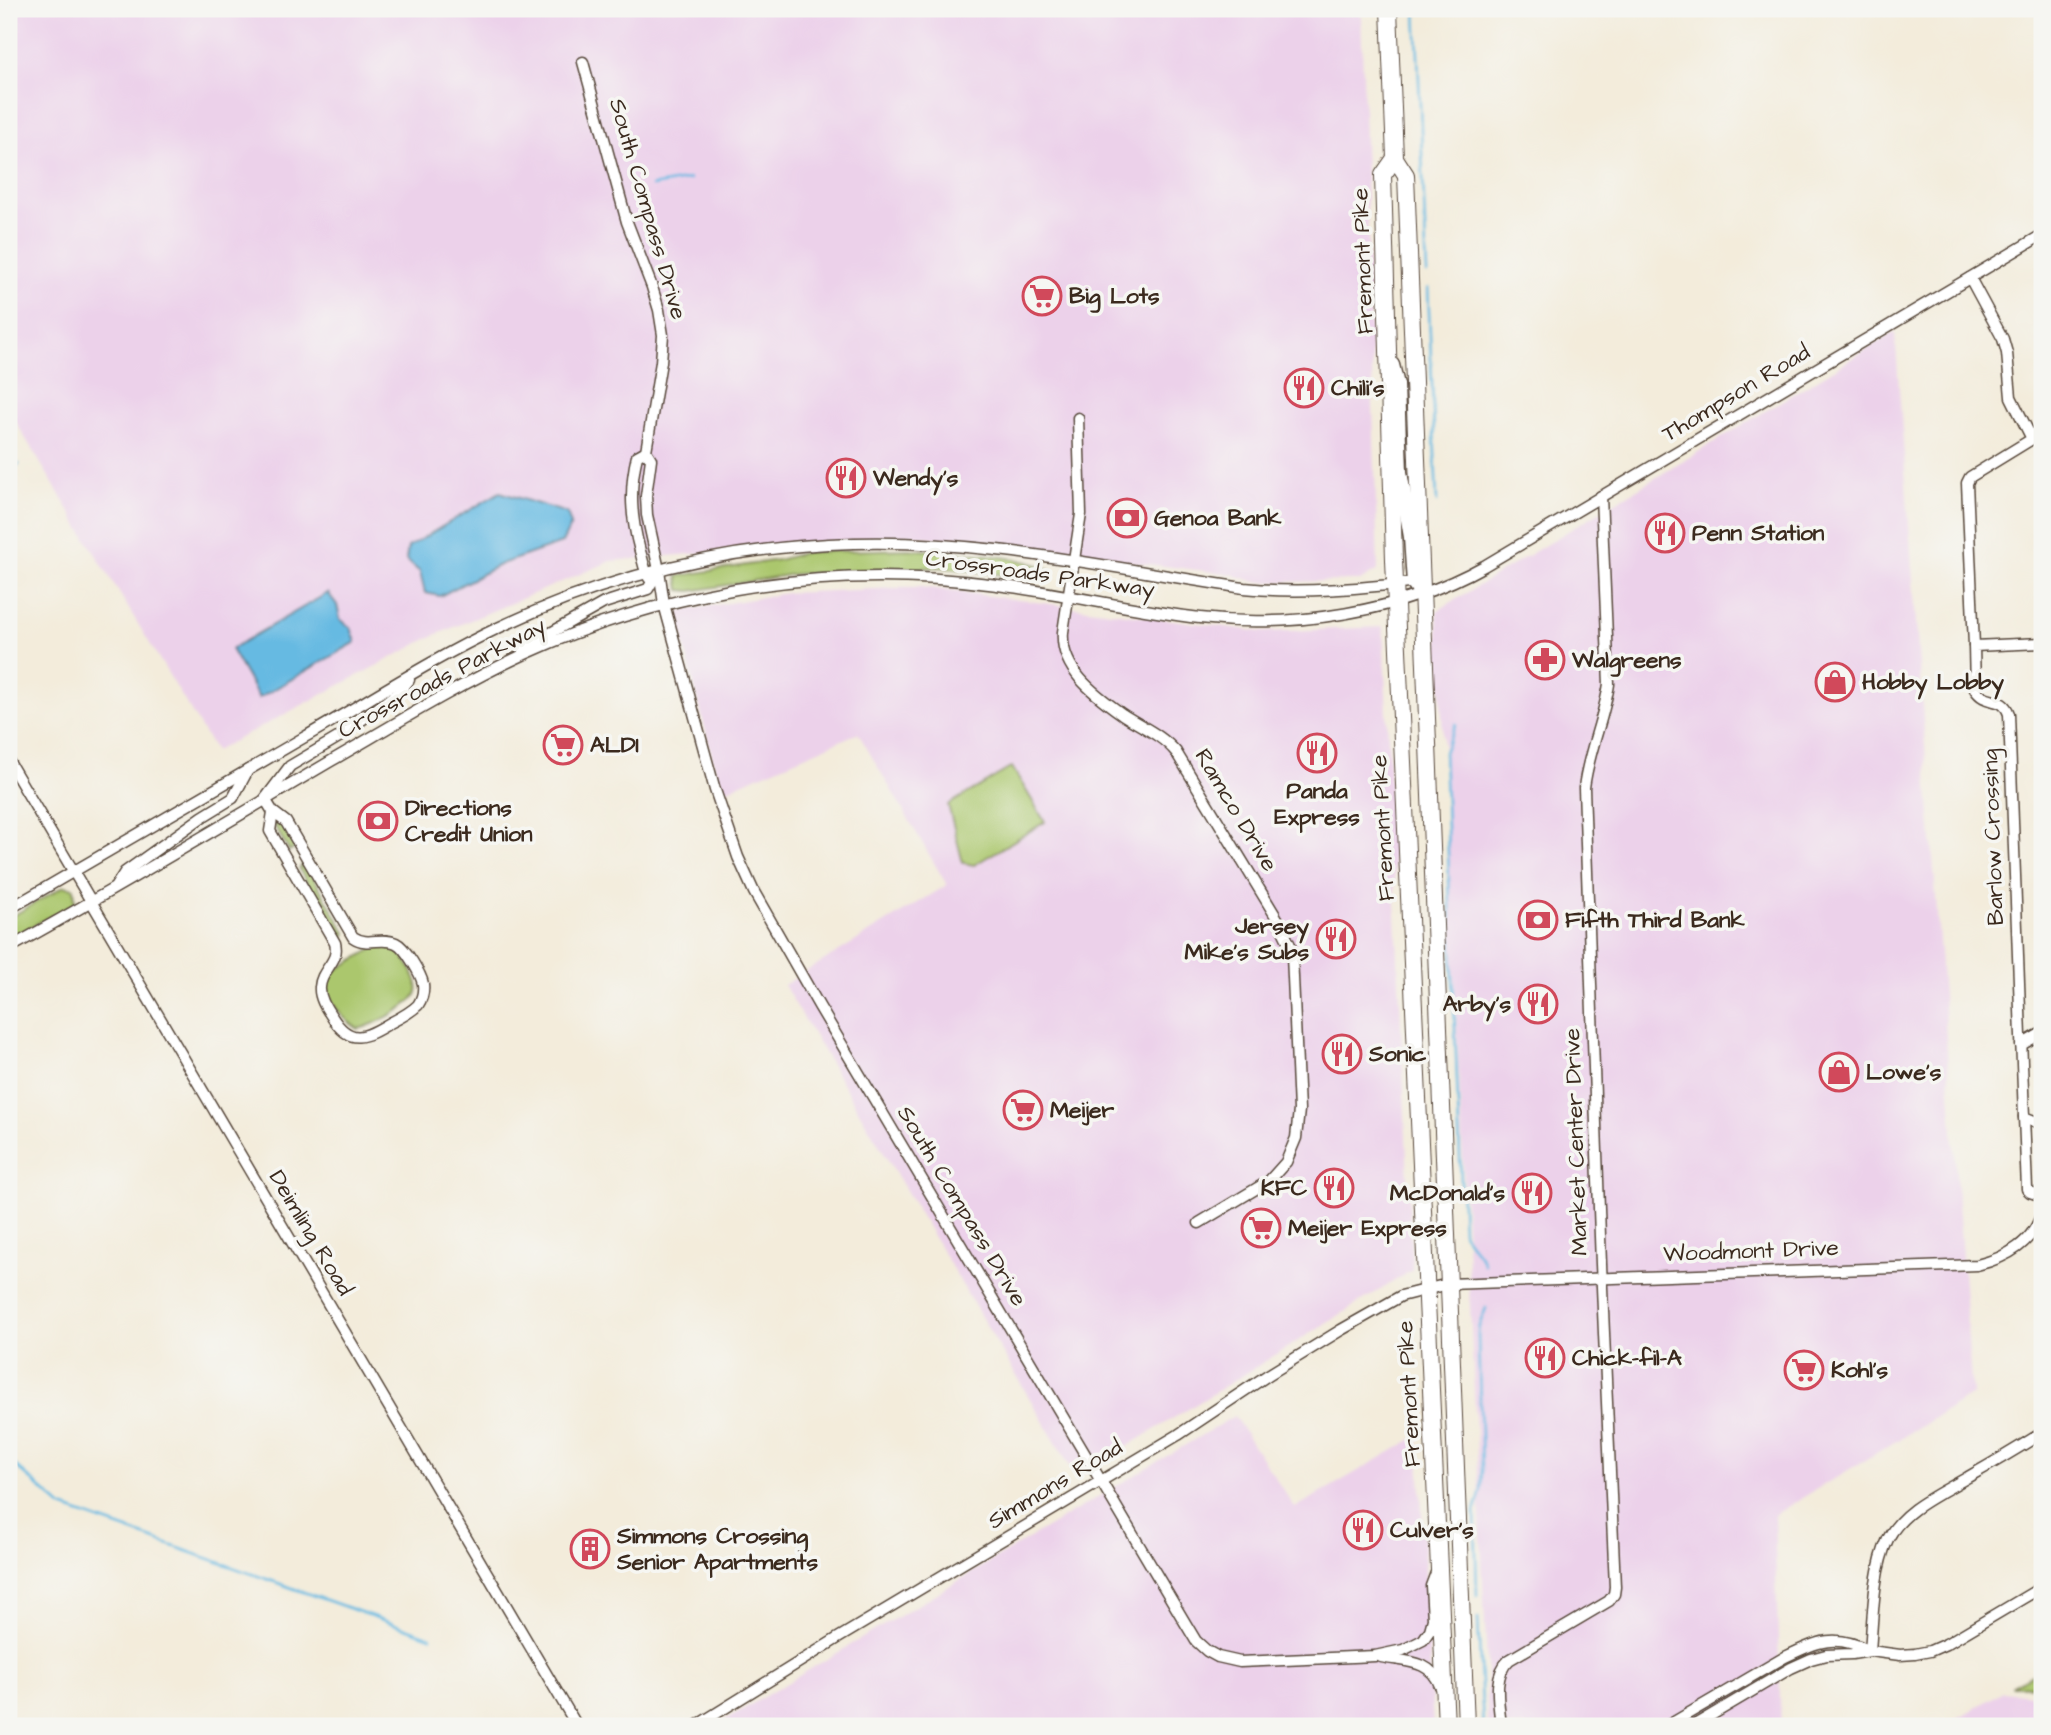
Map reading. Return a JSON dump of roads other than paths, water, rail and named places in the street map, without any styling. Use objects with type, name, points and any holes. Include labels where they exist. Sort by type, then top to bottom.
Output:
[{"type":"highway","points":[[1389,9],[1395,158]]},
{"type":"highway","name":"Fremont Pike","points":[[1446,1726],[1439,1566],[1437,1285],[1406,175],[1395,158],[1384,175],[1395,585],[1415,1015],[1437,1285],[1466,1726]]},
{"type":"highway","points":[[1444,1691],[1453,1713],[1453,1726]]},
{"type":"main road","points":[[1388,350],[1397,384],[1400,472],[1419,586]]},
{"type":"street","name":"South Compass Drive","points":[[583,62],[627,222],[659,310],[663,335],[662,362],[646,451],[651,459],[646,496],[647,515],[664,604],[725,824],[754,891],[902,1148],[1196,1641],[1218,1657],[1240,1662],[1375,1656],[1403,1650],[1418,1644],[1428,1635],[1433,1619],[1431,1586],[1439,1566]]},
{"type":"street","name":"Thompson Road","points":[[1395,585],[1449,585],[2042,235]]},
{"type":"street","points":[[1970,278],[2003,339],[2011,397],[2037,436],[1970,477],[1967,483],[1974,646],[2042,643]]},
{"type":"street","name":"Ramco Drive","points":[[1078,418],[1081,514],[1062,645],[1065,657],[1070,667],[1088,687],[1177,751],[1278,920],[1292,955],[1299,1110],[1296,1138],[1286,1162],[1269,1181],[1199,1223]]},
{"type":"street","name":"South Compass Drive","points":[[646,451],[637,456],[632,480],[632,519],[649,578],[664,604]]},
{"type":"street","name":"Market Center Drive","points":[[1501,1726],[1498,1679],[1501,1667],[1609,1601],[1615,1587],[1584,788],[1609,684],[1601,496]]},
{"type":"street","name":"Crossroads Parkway","points":[[9,909],[458,648],[540,609],[589,591],[649,578],[659,570],[720,556],[855,542],[953,545],[1278,592],[1395,585]]},
{"type":"street","name":"Crossroads Parkway","points":[[9,948],[485,673],[560,639],[664,604],[740,588],[863,577],[954,580],[1068,595],[1178,615],[1239,621],[1316,617],[1396,601]]},
{"type":"street","points":[[485,673],[604,603],[648,589],[649,578]]},
{"type":"street","name":"Thompson Road","points":[[1396,601],[1419,586]]},
{"type":"street","name":"Barlow Crossing","points":[[1974,646],[1977,693],[1985,700],[2001,702],[2009,714],[2027,1189],[2042,1196]]},
{"type":"street","points":[[273,812],[270,831],[335,943],[336,958],[321,979],[320,992],[323,1002],[339,1028],[348,1035],[363,1037],[374,1033],[414,1009],[421,1000],[423,982],[404,948],[393,941],[365,942],[353,937],[286,822],[273,812],[265,799],[290,766],[339,737],[399,692],[414,674]]},
{"type":"street","name":"Deimling Road","points":[[9,762],[577,1726]]},
{"type":"street","points":[[114,889],[125,872],[233,798],[248,770]]},
{"type":"street","points":[[289,864],[305,855]]},
{"type":"street","points":[[2021,1045],[2042,1033]]},
{"type":"street","points":[[2024,1116],[2042,1124]]},
{"type":"street","name":"Woodmont Drive","points":[[1437,1285],[1977,1265],[2012,1252],[2031,1234],[2042,1211]]},
{"type":"street","name":"Simmons Road","points":[[696,1726],[1178,1435],[1268,1375],[1352,1324],[1401,1296],[1437,1285]]},
{"type":"street","points":[[1870,1651],[1873,1609],[1881,1563],[1889,1538],[1898,1525],[1921,1505],[2042,1433]]},
{"type":"street","points":[[1693,1726],[1811,1659],[1870,1651],[1899,1655],[1930,1651],[2042,1587]]},
{"type":"street","points":[[1667,1726],[1806,1647],[1835,1640],[1852,1641],[1870,1651]]},
{"type":"street","name":"South Compass Drive","points":[[1375,1656],[1425,1666],[1437,1676],[1444,1691]]},
{"type":"water","points":[[500,492],[567,513],[571,525],[562,543],[501,564],[440,596],[425,593],[420,572],[406,560],[408,547]]},
{"type":"water","points":[[2042,506],[2042,577],[2035,541]]},
{"type":"water","points":[[328,593],[337,605],[340,619],[351,628],[356,642],[259,698],[231,649]]},
{"type":"waterway","points":[[1416,9],[1427,273]]},
{"type":"waterway","points":[[652,186],[690,179]]},
{"type":"waterway","points":[[1428,288],[1437,502]]},
{"type":"waterway","points":[[9,470],[19,464]]},
{"type":"waterway","points":[[1456,724],[1444,752],[1463,1232],[1484,1264]]},
{"type":"waterway","points":[[1477,1596],[1475,1512],[1481,1491],[1482,1469],[1478,1334],[1486,1308]]},
{"type":"waterway","points":[[9,1460],[62,1507],[431,1637]]},
{"type":"waterway","points":[[1478,1619],[1483,1726]]},
{"type":"place","name":"Big Lots","points":[[1042,296]]},
{"type":"place","name":"Chili's","points":[[1304,388]]},
{"type":"place","name":"Wendy's","points":[[846,478]]},
{"type":"place","name":"Genoa Bank","points":[[1127,518]]},
{"type":"place","name":"Penn Station","points":[[1665,533]]},
{"type":"place","name":"Walgreens","points":[[1545,660]]},
{"type":"place","name":"Hobby Lobby","points":[[1835,682]]},
{"type":"place","name":"ALDI","points":[[563,745]]},
{"type":"place","name":"Panda Express","points":[[1317,753]]},
{"type":"place","name":"Directions Credit Union","points":[[378,821]]},
{"type":"place","name":"Fifth Third Bank","points":[[1538,920]]},
{"type":"place","name":"Jersey Mike's Subs","points":[[1336,939]]},
{"type":"place","name":"Arby's","points":[[1538,1004]]},
{"type":"place","name":"Sonic","points":[[1342,1054]]},
{"type":"place","name":"Lowe's","points":[[1839,1072]]},
{"type":"place","name":"Meijer","points":[[1023,1110]]},
{"type":"place","name":"KFC","points":[[1334,1188]]},
{"type":"place","name":"McDonald's","points":[[1532,1193]]},
{"type":"place","name":"Meijer Express","points":[[1261,1228]]},
{"type":"place","name":"Chick-fil-A","points":[[1545,1358]]},
{"type":"place","name":"Kohl's","points":[[1804,1370]]},
{"type":"place","name":"Culver's","points":[[1363,1530]]},
{"type":"place","name":"Simmons Crossing Senior Apartments","points":[[590,1549]]}]
